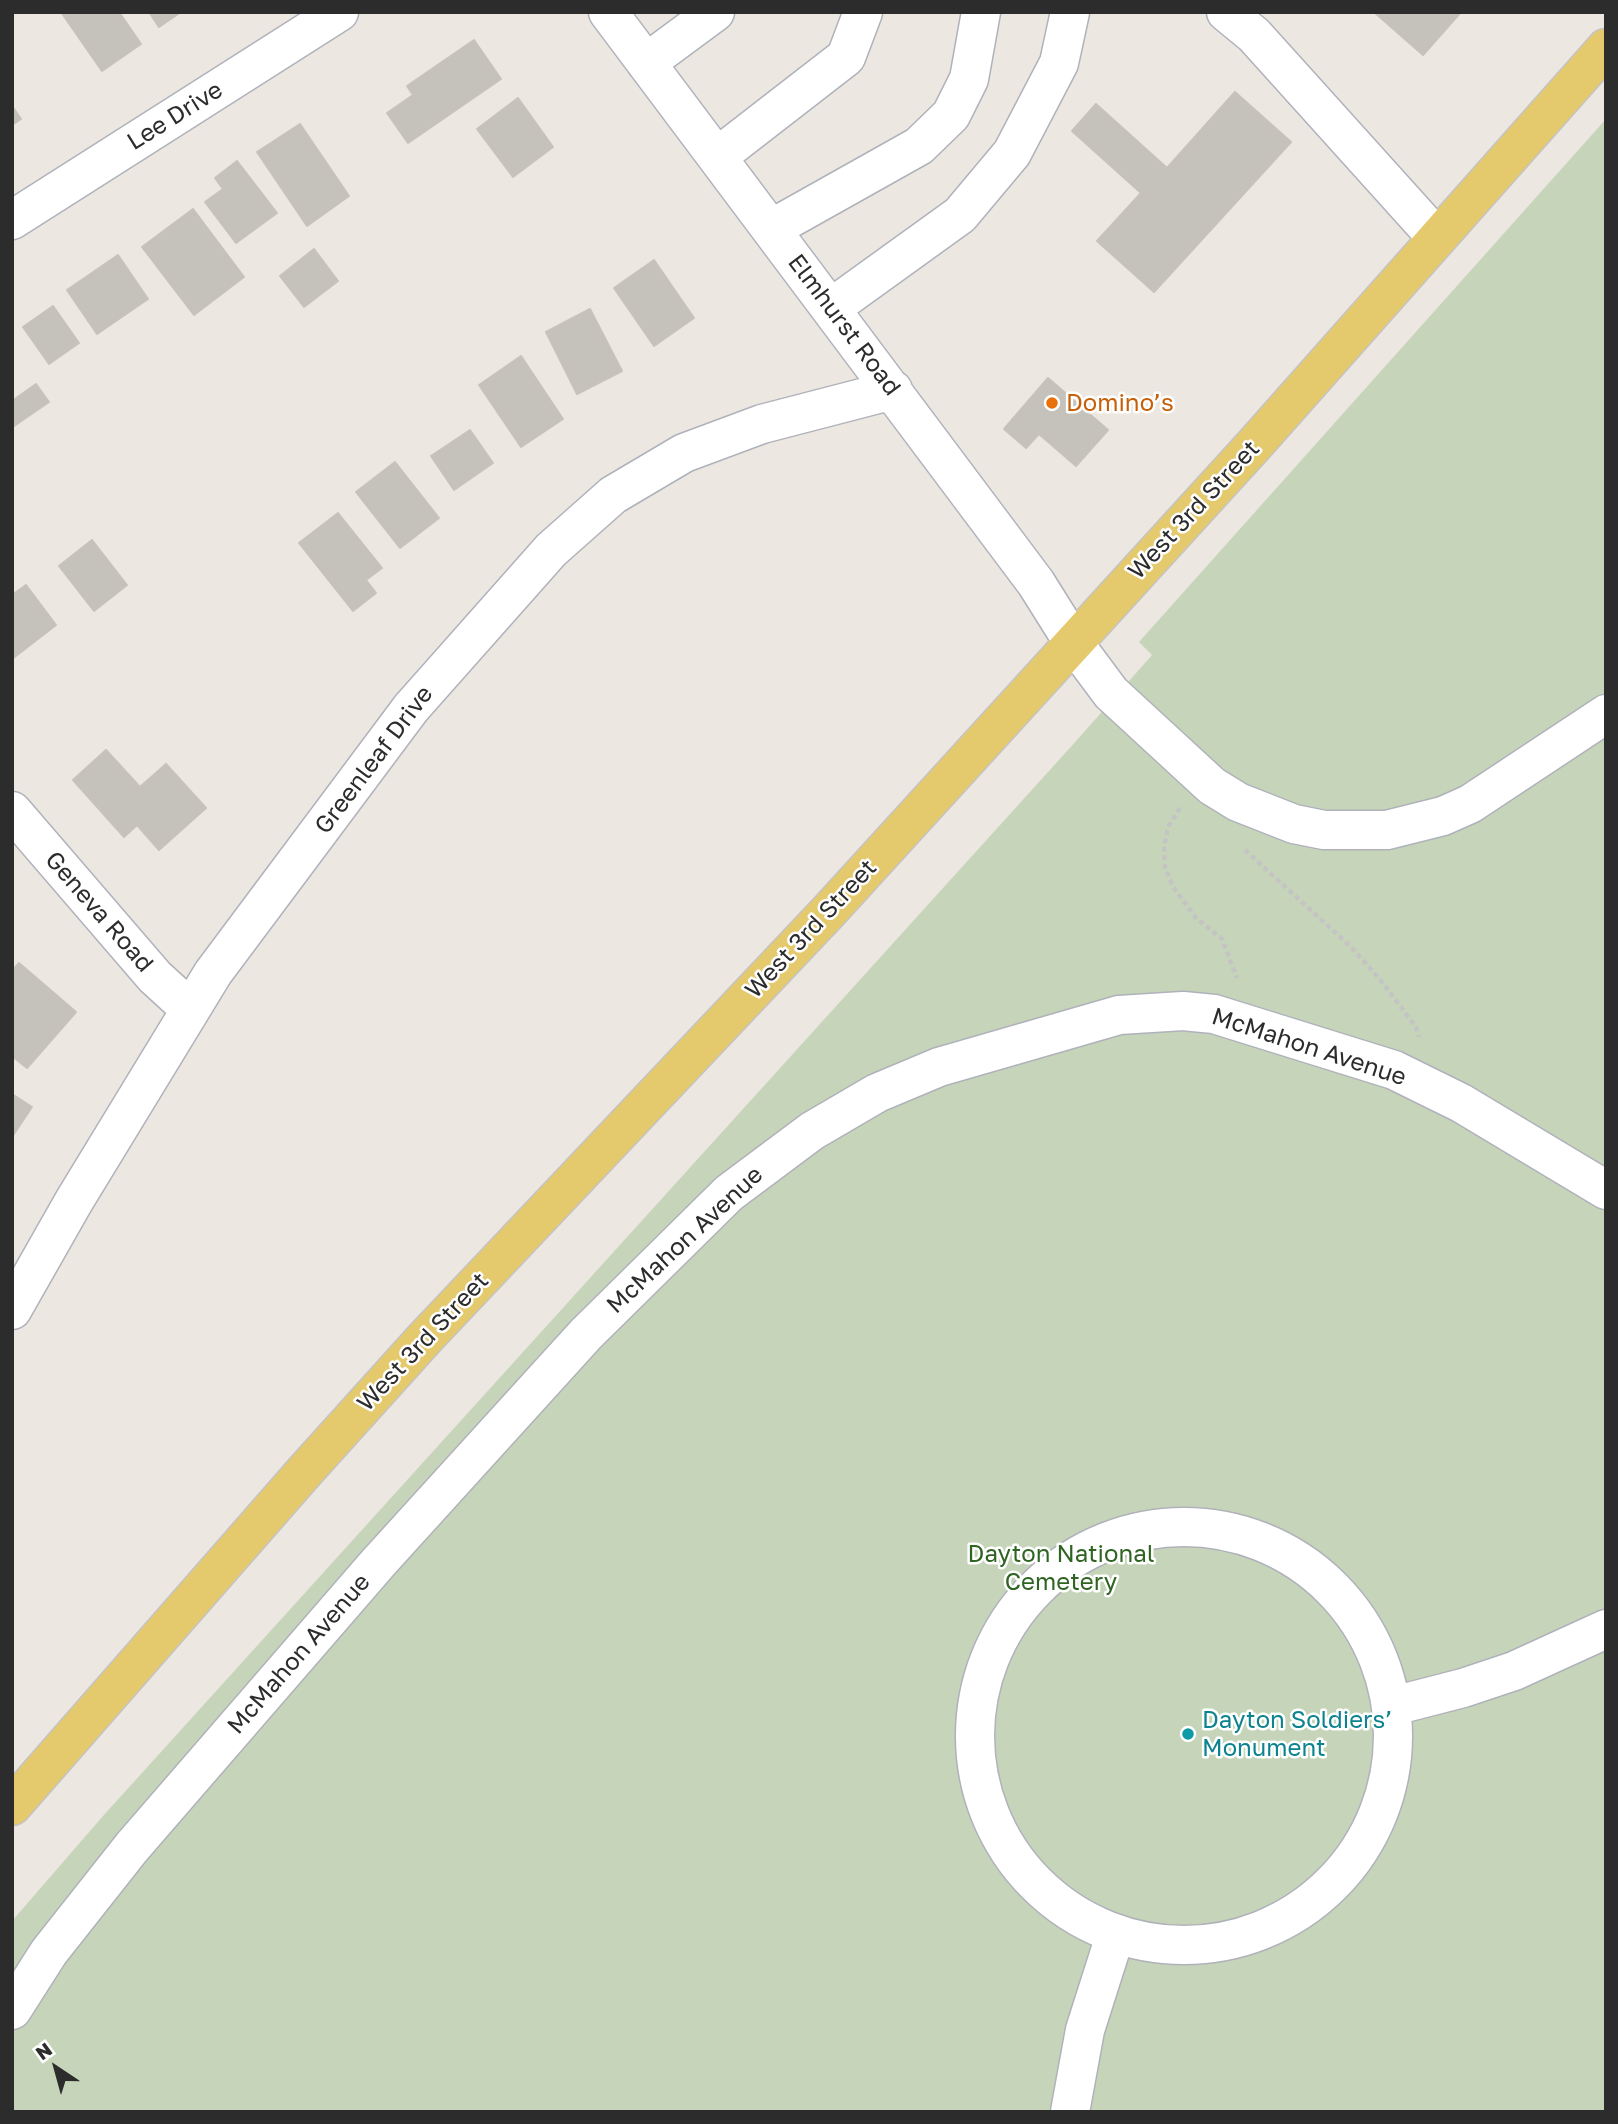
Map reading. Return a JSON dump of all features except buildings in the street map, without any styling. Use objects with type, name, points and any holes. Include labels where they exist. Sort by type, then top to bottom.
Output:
[{"type":"main road","name":"West 3rd Street","points":[[12,1806],[425,1338],[829,911],[1255,444],[1606,48]]},
{"type":"street","name":"Lee Drive","points":[[12,220],[339,12]]},
{"type":"street","name":"Elmhurst Road","points":[[608,12],[1036,583],[1073,642],[1111,694],[1212,786],[1265,815],[1324,830],[1387,830],[1443,816],[1470,804],[1606,714]]},
{"type":"street","points":[[646,63],[715,12]]},
{"type":"street","points":[[717,157],[846,57],[863,12]]},
{"type":"street","points":[[771,229],[919,146],[951,115],[969,79],[981,12]]},
{"type":"street","points":[[831,308],[960,215],[1012,153],[1059,63],[1070,12]]},
{"type":"street","points":[[1226,12],[1254,35],[1437,238]]},
{"type":"street","name":"Greenleaf Drive","points":[[12,1310],[74,1201],[213,973],[411,709],[486,621],[581,521],[648,472],[710,442],[762,424],[893,390]]},
{"type":"street","name":"Geneva Road","points":[[12,811],[155,977],[190,1009]]},
{"type":"street","name":"McMahon Avenue","points":[[12,2010],[49,1952],[132,1847],[378,1563],[586,1334],[729,1193],[812,1131],[877,1093],[939,1067],[1119,1015],[1182,1011],[1226,1017],[1394,1070],[1461,1103],[1606,1190]]},
{"type":"street","points":[[1199,1526],[1255,1540],[1305,1568],[1347,1608],[1388,1669],[1397,1705],[1398,1743],[1381,1802],[1350,1857],[1323,1888],[1269,1922],[1209,1943],[1166,1948],[1114,1940],[1099,1934],[1073,1916],[1028,1872],[994,1818],[980,1782],[974,1729],[976,1703],[991,1651],[1021,1608],[1058,1569],[1107,1541],[1161,1528],[1199,1526]]},
{"type":"street","points":[[1397,1705],[1514,1671],[1606,1629]]},
{"type":"street","points":[[1070,2112],[1085,2030],[1114,1940]]},
{"type":"path","points":[[1187,798],[1168,827],[1164,846],[1165,867],[1173,887],[1196,918],[1222,939],[1230,958],[1238,984],[1236,999],[1226,1017]]},
{"type":"path","points":[[1238,840],[1378,977],[1416,1027],[1420,1039]]},
{"type":"green space","name":"Dayton National Cemetery","points":[[1606,119],[1606,2112],[12,2112],[12,1921],[103,1816],[1077,740],[1152,655],[1139,642]]},
{"type":"place","name":"Domino’s","points":[[1052,403]]},
{"type":"place","name":"Dayton Soldiers’ Monument","points":[[1188,1734]]}]
